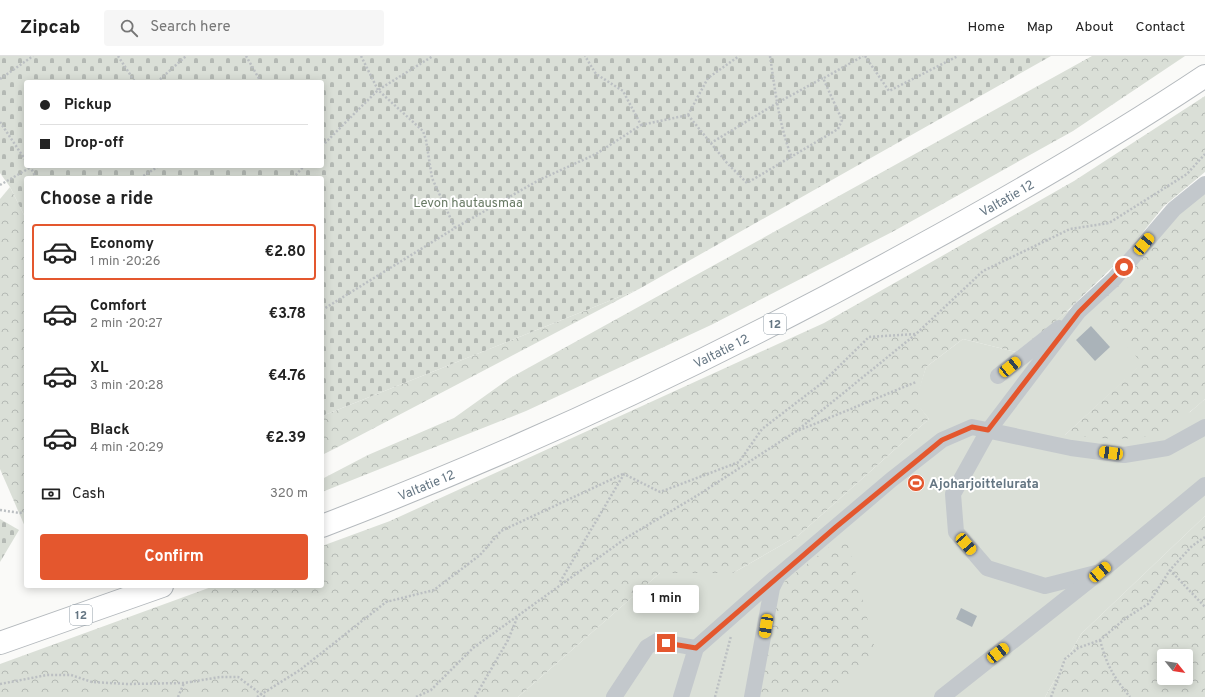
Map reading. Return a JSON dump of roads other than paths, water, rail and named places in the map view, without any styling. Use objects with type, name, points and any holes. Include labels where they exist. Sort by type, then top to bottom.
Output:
[{"type":"highway","name":"Valtatie 12","points":[[324,525],[466,468],[588,414],[815,304],[1067,163],[1205,76]]},
{"type":"highway","name":"12","points":[[0,643],[156,588]]},
{"type":"lane","points":[[998,376],[1079,312],[1114,279],[1174,209],[1205,184]]},
{"type":"lane","points":[[1079,312],[988,430],[953,494],[956,532],[987,568],[1045,586],[1100,572]]},
{"type":"lane","points":[[681,697],[696,648],[891,480],[942,440],[972,427],[1071,448],[1124,455],[1166,448],[1205,427]]},
{"type":"lane","points":[[942,697],[1100,572],[1205,485]]},
{"type":"lane","points":[[752,697],[772,588],[778,576]]},
{"type":"lane","points":[[614,697],[647,647],[657,641],[696,648]]},
{"type":"place","name":"Ajoharjoittelurata","points":[[916,483]]},
{"type":"park label","name":"Levon hautausmaa","points":[[468,202]]}]
